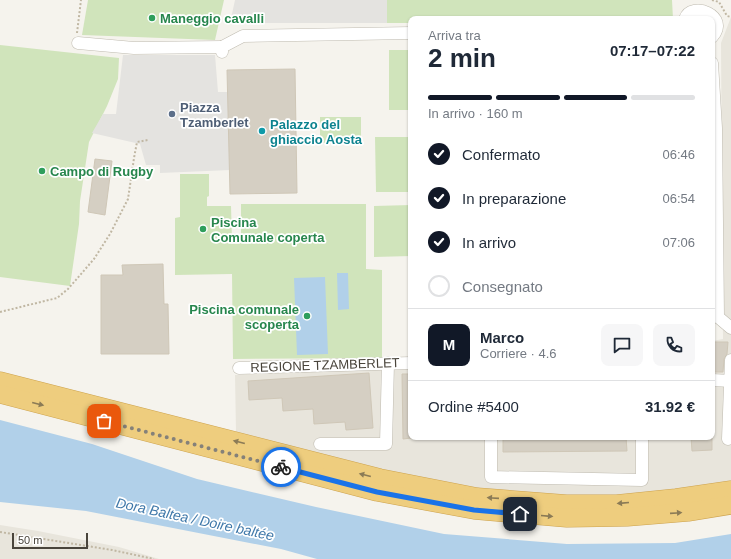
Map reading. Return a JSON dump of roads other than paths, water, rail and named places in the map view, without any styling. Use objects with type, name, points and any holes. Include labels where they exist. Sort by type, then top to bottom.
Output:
[{"type":"highway","points":[[0,381],[380,478],[477,497],[566,504],[617,504],[676,498],[731,490]]},
{"type":"highway","points":[[0,394],[377,492],[474,510],[567,518],[688,512],[731,505]]},
{"type":"street","points":[[686,16],[693,2],[711,1],[726,19],[715,34]]},
{"type":"street","points":[[78,44],[134,48],[222,49],[243,36],[408,33]]},
{"type":"street","points":[[715,112],[715,321],[731,328]]},
{"type":"street","points":[[728,439],[731,360]]},
{"type":"street","name":"REGIONE TZAMBERLET","points":[[239,368],[408,362]]},
{"type":"street","points":[[320,444],[386,444],[388,363]]},
{"type":"street","points":[[715,380],[731,381]]},
{"type":"street","points":[[491,440],[491,477],[642,480],[642,440]]},
{"type":"water","points":[[337,273],[348,273],[349,309],[338,310]]},
{"type":"water","points":[[325,277],[328,354],[297,355],[294,278]]},
{"type":"water","name":"Dora Baltea / Doire baltée","points":[[0,420],[92,444],[197,479],[316,507],[444,534],[567,544],[675,543],[731,534],[731,559],[317,559],[281,549],[86,511],[0,502]]},
{"type":"place","name":"Maneggio cavalli","points":[[152,18]]},
{"type":"place","name":"Piazza Tzamberlet","points":[[172,114]]},
{"type":"place","name":"Palazzo del ghiaccio Aosta","points":[[262,131]]},
{"type":"place","name":"Campo di Rugby","points":[[42,171]]},
{"type":"place","name":"Piscina Comunale coperta","points":[[203,229]]},
{"type":"place","name":"Piscina comunale scoperta","points":[[307,316]]}]
